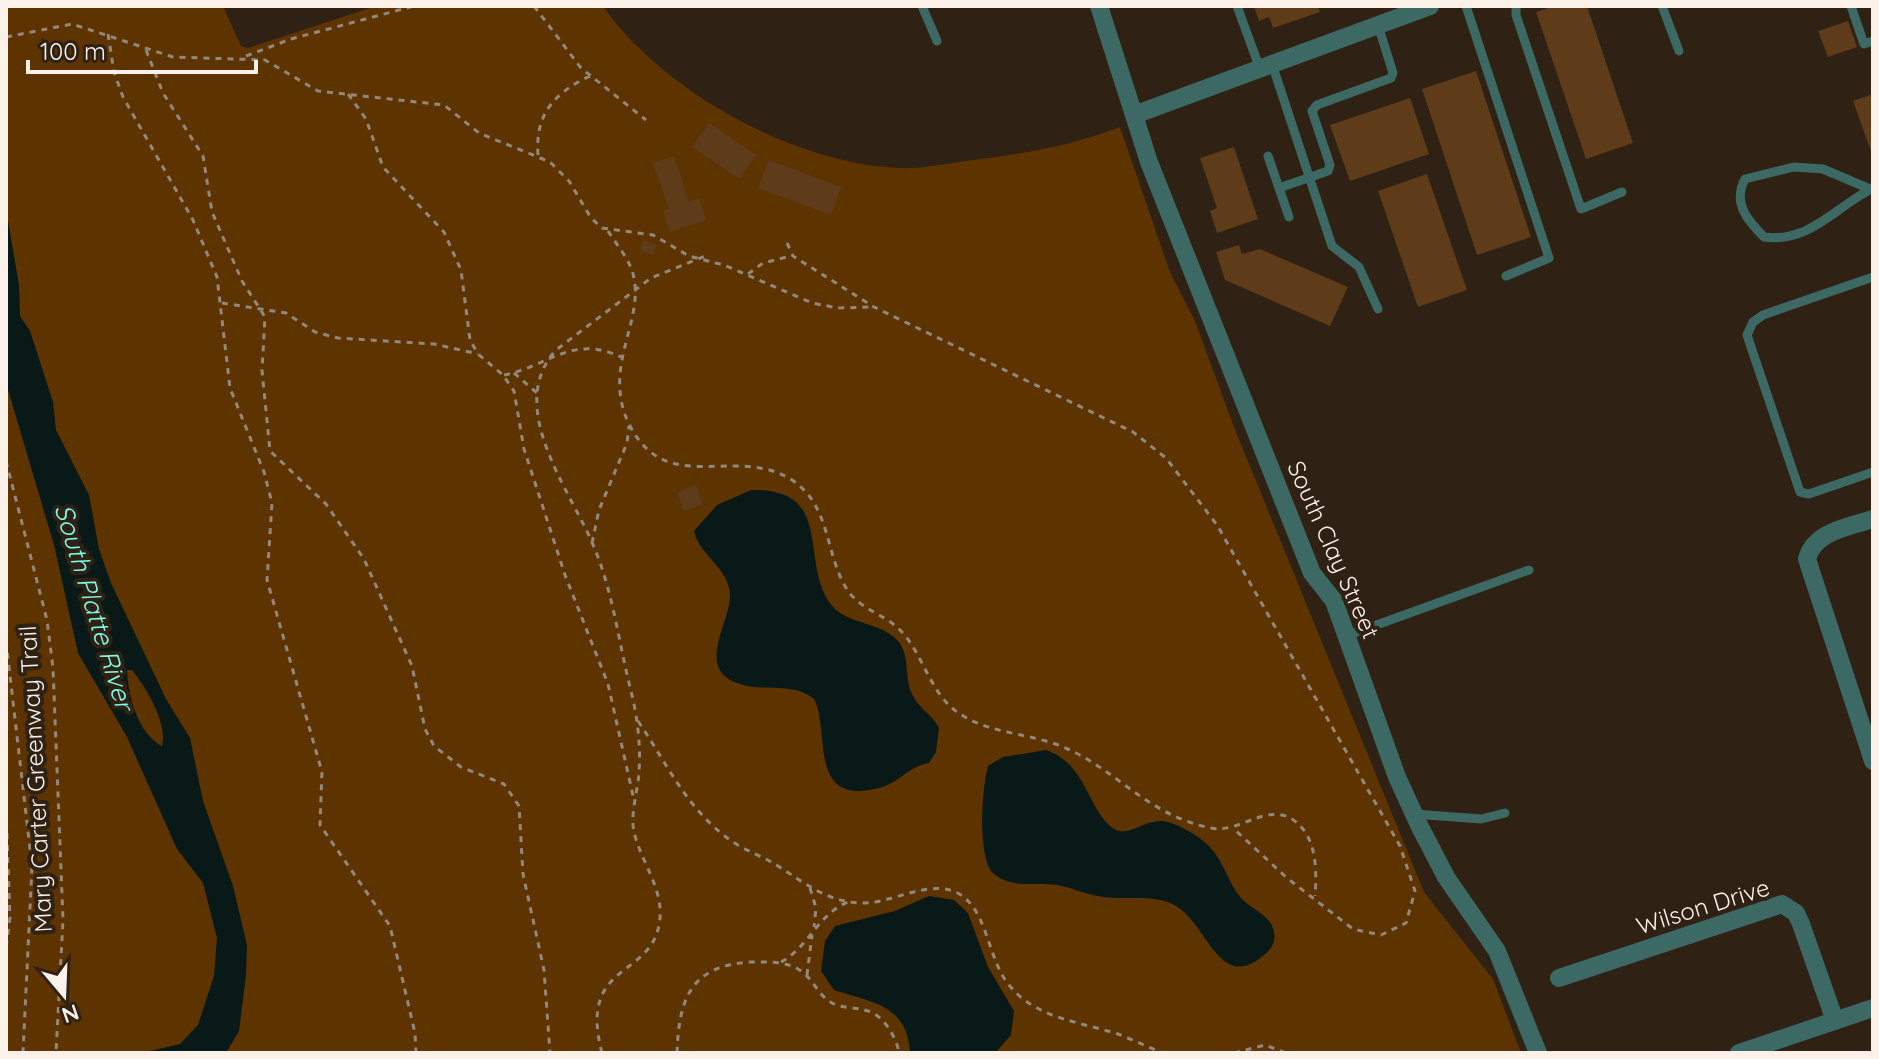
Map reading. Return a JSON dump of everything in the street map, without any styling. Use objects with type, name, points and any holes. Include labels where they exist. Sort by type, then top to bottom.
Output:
[{"type":"street","name":"South Clay Street","points":[[1099,6],[1154,176],[1312,573],[1334,601],[1397,777],[1446,877],[1497,951],[1538,1053]]},
{"type":"street","points":[[1134,115],[1378,25],[1396,12],[1430,6]]},
{"type":"street","points":[[1873,519],[1822,537],[1810,549],[1809,569],[1873,761]]},
{"type":"street","name":"Wilson Drive","points":[[1559,978],[1782,904],[1796,913],[1801,924],[1835,1021]]},
{"type":"street","points":[[1739,1053],[1873,1008]]},
{"type":"lane","points":[[922,6],[937,41]]},
{"type":"lane","points":[[1237,6],[1266,66],[1332,246],[1359,267],[1378,309]]},
{"type":"lane","points":[[1466,6],[1549,258],[1506,276]]},
{"type":"lane","points":[[1516,6],[1516,15],[1581,209],[1622,192]]},
{"type":"lane","points":[[1662,6],[1679,51]]},
{"type":"lane","points":[[1851,6],[1864,44],[1873,41]]},
{"type":"lane","points":[[1279,188],[1328,171],[1330,165],[1312,111],[1317,105],[1391,78],[1393,73],[1378,25]]},
{"type":"lane","points":[[1268,156],[1289,217]]},
{"type":"lane","points":[[1781,169],[1823,169],[1872,189],[1808,232],[1786,240],[1764,237],[1741,209],[1740,188],[1745,179],[1781,169]]},
{"type":"lane","points":[[1873,277],[1763,315],[1753,322],[1747,335],[1800,492],[1809,494],[1873,472]]},
{"type":"lane","points":[[1346,636],[1529,570]]},
{"type":"lane","points":[[1414,814],[1481,819],[1505,813]]},
{"type":"path","points":[[244,57],[291,39],[414,6]]},
{"type":"path","points":[[534,6],[564,49],[590,76],[646,120]]},
{"type":"path","points":[[6,37],[72,24],[108,34],[146,50],[194,59],[244,57],[275,64],[318,91],[444,105],[479,133],[538,155],[569,181],[591,218],[608,231],[632,269],[636,289],[621,357],[622,398],[629,424],[647,450],[667,463],[692,468],[731,464],[769,471],[803,489],[822,518],[840,575],[851,596],[899,629],[936,688],[960,715],[1068,749],[1141,800],[1210,828],[1233,828],[1270,815],[1286,816],[1296,821],[1306,834],[1313,852],[1315,897]]},
{"type":"path","points":[[108,34],[117,83],[193,220],[211,260],[222,303],[230,388],[264,472],[272,503],[266,556],[270,594],[319,758],[323,782],[319,820],[392,934],[415,1033],[416,1053]]},
{"type":"path","points":[[146,50],[163,93],[203,156],[212,212],[242,281],[262,310],[266,324],[262,370],[270,451],[326,504],[364,559],[412,666],[425,729],[434,746],[461,767],[504,784],[519,806],[523,874],[544,970],[550,1053]]},
{"type":"path","points":[[538,155],[537,134],[543,111],[565,90],[590,76]]},
{"type":"path","points":[[348,94],[366,119],[383,167],[444,232],[461,270],[467,328],[478,354],[503,375],[516,397],[524,449],[561,564],[608,684],[635,805]]},
{"type":"path","points":[[608,231],[653,235],[700,259],[748,274],[823,306],[874,307]]},
{"type":"path","points":[[787,243],[793,256],[874,307],[1133,432],[1156,448],[1190,488],[1225,539],[1400,846],[1413,879],[1414,903],[1406,923],[1381,935],[1363,933],[1343,924],[1233,828]]},
{"type":"path","points":[[602,1053],[598,1008],[605,986],[647,949],[660,918],[652,875],[634,832],[639,760],[636,718],[592,543],[546,442],[538,413],[537,393],[551,356],[661,272],[708,255]]},
{"type":"path","points":[[748,274],[763,263],[793,256]]},
{"type":"path","points":[[222,303],[286,313],[315,332],[338,338],[434,344],[478,354]]},
{"type":"path","points":[[503,375],[577,349],[600,349],[621,357]]},
{"type":"path","points":[[514,373],[537,393]]},
{"type":"path","points":[[592,543],[599,510],[627,443],[629,424]]},
{"type":"path","name":"Mary Carter Greenway Trail","points":[[6,461],[44,608],[53,668],[63,920],[56,1053]]},
{"type":"path","points":[[6,641],[32,866],[23,1053]]},
{"type":"path","points":[[636,718],[681,793],[711,825],[810,888],[848,902]]},
{"type":"path","points":[[6,809],[10,918],[6,948]]},
{"type":"path","points":[[807,975],[816,908],[810,888]]},
{"type":"path","points":[[778,963],[797,952],[836,907],[848,902],[882,901],[931,890],[959,894],[976,913],[995,963],[1017,994],[1042,1011],[1123,1036],[1163,1053]]},
{"type":"path","points":[[677,1053],[681,1012],[695,983],[711,971],[730,965],[778,963],[807,975],[822,996],[835,1005],[873,1012],[890,1031],[899,1053]]},
{"type":"path","points":[[1234,1053],[1265,1045],[1286,1053]]},
{"type":"path","points":[[1319,1053],[1335,1053]]},
{"type":"shaded area","points":[[6,6],[223,6],[241,46],[248,48],[376,6],[603,6],[628,37],[660,67],[695,94],[734,117],[817,153],[899,168],[1044,149],[1120,127],[1170,272],[1195,321],[1234,427],[1424,892],[1493,979],[1521,1053],[6,1053]]},
{"type":"water","name":"South Platte River","points":[[6,209],[19,285],[20,316],[30,331],[53,402],[56,430],[89,495],[99,549],[111,583],[166,699],[190,738],[203,801],[233,886],[247,945],[246,975],[239,1031],[226,1053],[141,1053],[180,1044],[198,1025],[214,976],[217,938],[203,883],[177,849],[127,737],[78,653],[54,545],[6,383]],"holes":[[[127,670],[132,670],[159,717],[162,746],[147,733],[136,713]]]},
{"type":"water","points":[[751,490],[777,492],[794,500],[805,513],[816,566],[829,602],[851,619],[878,628],[900,643],[912,694],[939,728],[936,752],[929,763],[879,788],[856,791],[840,786],[831,776],[826,762],[814,699],[796,690],[737,683],[725,676],[718,666],[718,643],[730,594],[724,576],[701,547],[694,531],[717,505]]},
{"type":"water","points":[[1046,750],[1071,766],[1106,822],[1116,830],[1127,831],[1153,822],[1168,822],[1185,829],[1210,847],[1241,898],[1270,922],[1274,938],[1268,951],[1256,961],[1242,966],[1230,965],[1182,910],[1170,903],[1154,899],[1098,896],[1057,885],[1015,883],[993,873],[988,865],[983,838],[988,766],[1003,757]]},
{"type":"water","points":[[929,896],[954,900],[968,913],[988,967],[1014,1011],[1011,1035],[995,1053],[910,1053],[908,1037],[895,1015],[873,1002],[834,990],[821,971],[825,941],[835,926],[895,911]]},
{"type":"building","points":[[1254,6],[1318,6],[1320,12],[1273,28],[1269,17],[1259,21]]},
{"type":"building","points":[[1555,6],[1587,6],[1633,143],[1586,159],[1536,12]]},
{"type":"building","points":[[1848,21],[1857,47],[1828,57],[1818,31]]},
{"type":"building","points":[[1476,71],[1531,237],[1477,255],[1422,89]]},
{"type":"building","points":[[1873,94],[1873,157],[1853,101]]},
{"type":"building","points":[[1410,98],[1429,154],[1350,181],[1330,125]]},
{"type":"building","points":[[709,123],[756,155],[739,179],[692,147]]},
{"type":"building","points":[[1234,147],[1258,219],[1217,233],[1210,211],[1217,208],[1200,158]]},
{"type":"building","points":[[674,156],[689,202],[699,198],[706,220],[670,232],[663,211],[669,209],[653,163]]},
{"type":"building","points":[[769,160],[841,187],[831,215],[758,188]]},
{"type":"building","points":[[1427,174],[1467,290],[1418,307],[1378,191]]},
{"type":"building","points":[[643,240],[657,245],[653,255],[640,250]]},
{"type":"building","points":[[1239,245],[1242,254],[1260,249],[1348,287],[1330,326],[1225,280],[1216,252]]},
{"type":"building","points":[[696,485],[703,504],[684,512],[677,492]]}]
